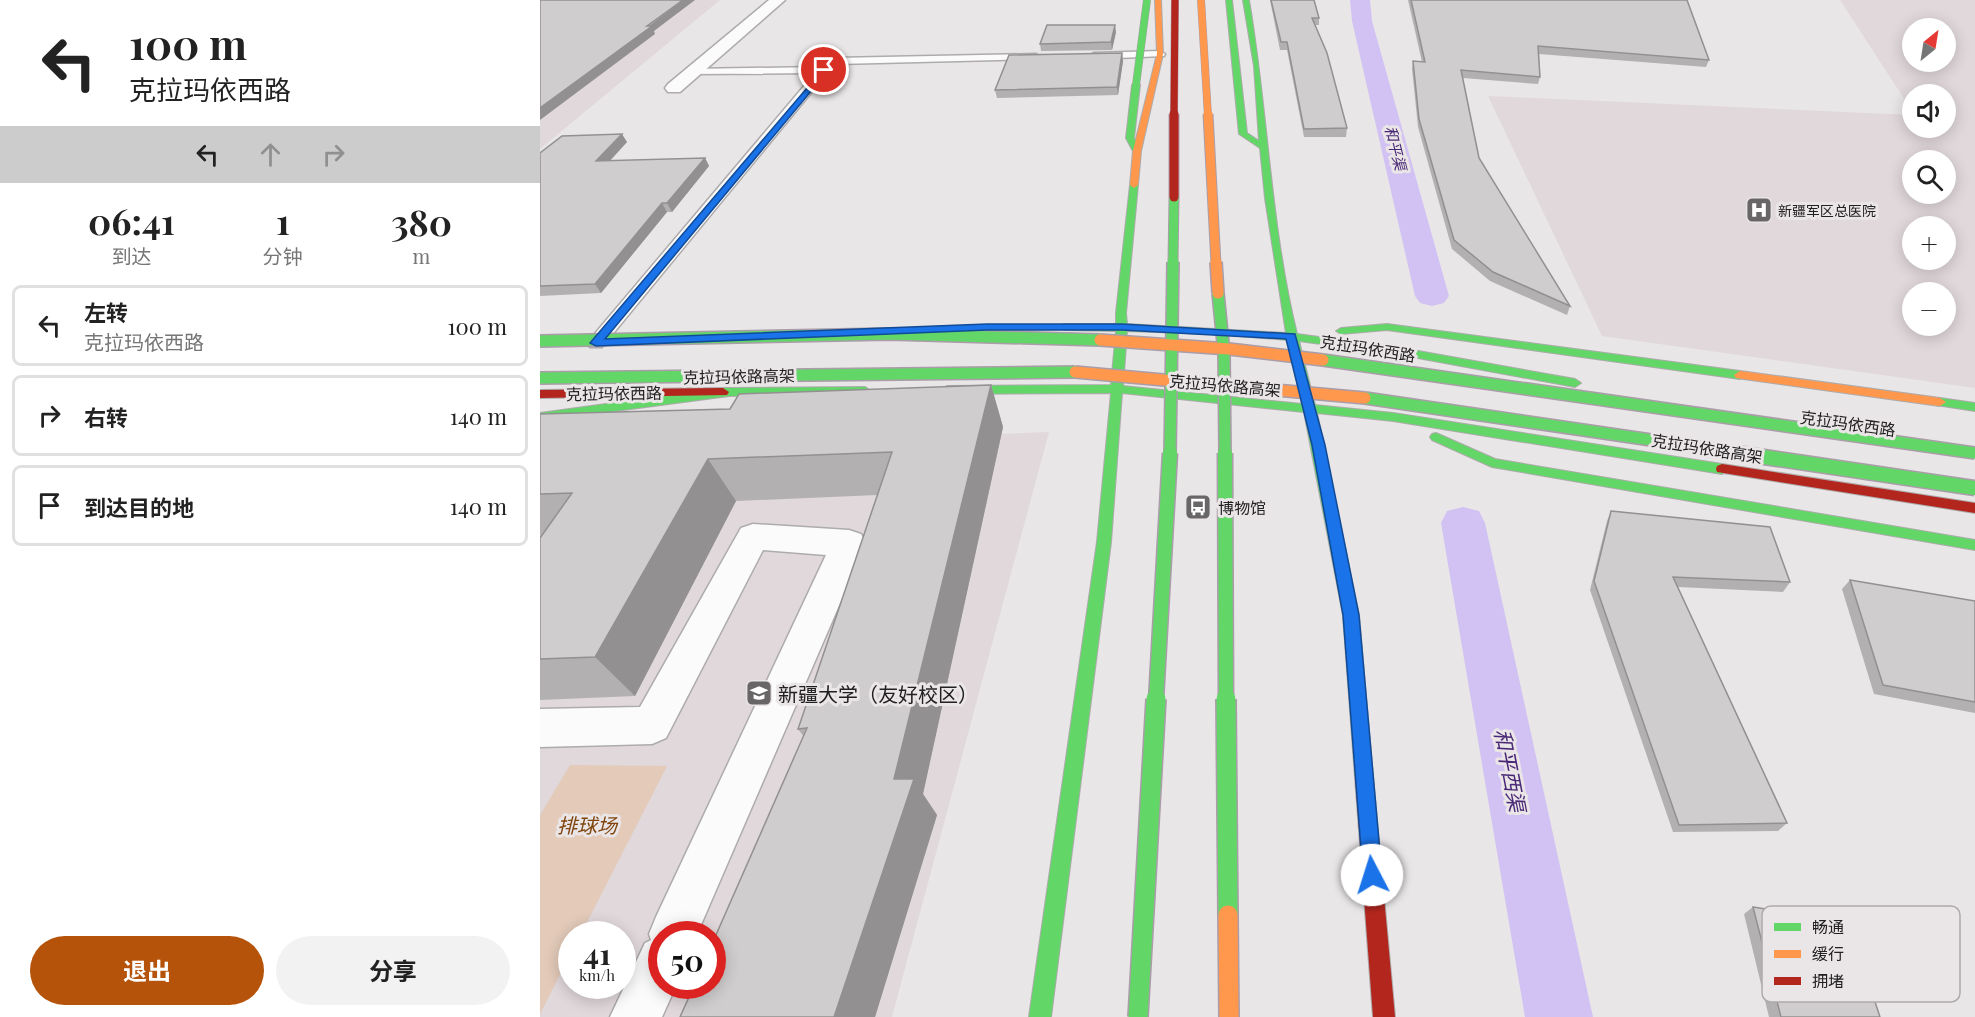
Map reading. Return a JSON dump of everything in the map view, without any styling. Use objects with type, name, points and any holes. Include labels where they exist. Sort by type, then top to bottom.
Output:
[{"type":"main road","points":[[1137,151],[1130,138],[1147,0]]},
{"type":"main road","points":[[1040,1017],[1104,542],[1122,327],[1120,313],[1137,151],[1160,54],[1158,0]]},
{"type":"main road","points":[[1138,1017],[1172,414],[1176,0]]},
{"type":"main road","points":[[1202,0],[1220,322],[1224,353],[1229,1017]]},
{"type":"main road","points":[[1229,0],[1243,134],[1264,147]]},
{"type":"main road","points":[[1246,0],[1257,66],[1269,198],[1291,336],[1309,408],[1351,615],[1384,1017]]},
{"type":"main road","name":"克拉玛依西路","points":[[540,343],[596,343],[987,327],[1122,327],[1291,336],[1341,342],[1620,391],[1975,440]]},
{"type":"main road","points":[[1291,336],[1387,327],[1975,407]]},
{"type":"main road","name":"克拉玛依路高架","points":[[540,343],[897,335],[1058,337],[1218,348],[1371,366],[1975,453]]},
{"type":"main road","name":"克拉玛依路高架","points":[[540,378],[1076,372],[1369,398],[1975,488]]},
{"type":"main road","points":[[939,390],[1116,389],[1394,417],[1503,436],[1975,508]]},
{"type":"main road","name":"克拉玛依西路","points":[[540,394],[880,391]]},
{"type":"main road","points":[[540,417],[729,392]]},
{"type":"main road","points":[[1394,417],[1492,463],[1975,545]]},
{"type":"street","points":[[674,88],[778,0]]},
{"type":"street","points":[[540,728],[652,725],[753,537],[849,543],[679,921]]},
{"type":"street","points":[[636,1017],[648,991]]},
{"type":"lane","points":[[1077,56],[1160,54]]},
{"type":"lane","points":[[596,343],[824,70],[835,61],[1042,57]]},
{"type":"lane","points":[[694,71],[824,70]]},
{"type":"shaded area","points":[[540,0],[720,0],[540,149]]},
{"type":"shaded area","name":"新疆军区总医院","points":[[1840,0],[1975,0],[1975,388],[1602,336],[1488,96],[1902,115],[1902,138],[1956,138],[1956,84],[1902,84],[1902,96]]},
{"type":"shaded area","name":"新疆大学（友好校区）","points":[[1049,432],[892,1017],[540,1017],[540,451]]},
{"type":"green space","name":"排球场","points":[[570,765],[667,766],[588,921],[558,921],[558,979],[540,1014],[540,815]]},
{"type":"building","points":[[540,0],[683,0],[647,26],[652,26],[540,108]]},
{"type":"building","points":[[1271,0],[1314,0],[1319,18],[1312,18],[1327,53],[1347,128],[1304,129],[1287,42],[1281,42]]},
{"type":"building","points":[[1411,0],[1687,0],[1709,60],[1538,46],[1540,77],[1461,70],[1479,158],[1570,306],[1493,272],[1454,240],[1419,119],[1413,61],[1425,62]]},
{"type":"building","points":[[1047,25],[1115,25],[1111,42],[1040,44]]},
{"type":"building","points":[[1122,53],[1117,87],[995,90],[1009,55]]},
{"type":"building","points":[[622,134],[596,161],[705,158],[667,203],[662,203],[595,284],[540,286],[540,153],[562,136]]},
{"type":"building","points":[[991,385],[894,779],[914,779],[834,1017],[680,1017],[688,999],[726,999],[726,921],[722,921],[807,728],[798,729],[892,452],[708,459],[595,657],[540,659],[540,538],[572,493],[540,494],[540,414],[730,409],[739,394]]},
{"type":"building","points":[[1611,511],[1770,527],[1790,582],[1673,577],[1787,823],[1679,825],[1594,581]]},
{"type":"building","points":[[1850,580],[1975,601],[1975,702],[1883,685]]},
{"type":"building","points":[[1753,907],[1762,908],[1762,942]]},
{"type":"building","points":[[1777,1002],[1875,1002],[1880,1017],[1781,1017]]},
{"type":"waterway","name":"和平渠","points":[[1360,0],[1362,21],[1432,296]]},
{"type":"waterway","name":"和平西渠","points":[[1463,523],[1559,1017]]},
{"type":"traffic: fast","points":[[1136,85],[1147,0]]},
{"type":"traffic: fast","points":[[1229,0],[1243,134],[1264,147],[1269,198],[1287,314],[1318,445],[1351,615],[1364,777]]},
{"type":"traffic: fast","points":[[1246,0],[1257,66],[1264,147]]},
{"type":"traffic: fast","points":[[1136,85],[1130,138],[1137,151]]},
{"type":"traffic: fast","points":[[1040,1017],[1104,542],[1122,327],[1121,313],[1134,185]]},
{"type":"traffic: fast","points":[[1138,1017],[1172,414],[1174,197]]},
{"type":"traffic: fast","points":[[1218,293],[1224,353],[1228,915]]},
{"type":"traffic: fast","points":[[1064,327],[1184,329],[1305,338],[1407,353],[1575,383]]},
{"type":"traffic: fast","points":[[1341,331],[1387,327],[1740,375]]},
{"type":"traffic: fast","points":[[540,341],[890,334],[960,334],[1100,340]]},
{"type":"traffic: fast","points":[[1323,360],[1975,453]]},
{"type":"traffic: fast","points":[[540,378],[1075,372]]},
{"type":"traffic: fast","points":[[947,390],[1116,389],[1393,417],[1722,469]]},
{"type":"traffic: fast","points":[[723,392],[865,391]]},
{"type":"traffic: fast","points":[[540,417],[729,392]]},
{"type":"traffic: fast","points":[[1365,398],[1975,488]]},
{"type":"traffic: fast","points":[[1940,402],[1975,407]]},
{"type":"traffic: fast","points":[[1436,437],[1492,463],[1930,537]]},
{"type":"traffic: fast","points":[[1930,537],[1975,545]]},
{"type":"traffic: slow","points":[[1134,185],[1137,151],[1160,54],[1158,0]]},
{"type":"traffic: slow","points":[[1201,0],[1218,293]]},
{"type":"traffic: slow","points":[[1100,340],[1229,349],[1323,360]]},
{"type":"traffic: slow","points":[[1075,372],[1365,398]]},
{"type":"traffic: slow","points":[[1740,375],[1940,402]]},
{"type":"traffic: slow","points":[[1228,915],[1229,1017]]},
{"type":"traffic: jam","points":[[1174,197],[1175,0]]},
{"type":"traffic: jam","points":[[540,394],[723,392]]},
{"type":"traffic: jam","points":[[1722,469],[1975,508]]},
{"type":"traffic: jam","points":[[1364,777],[1384,1017]]},
{"type":"place","name":"新疆军区总医院","points":[[1759,210]]},
{"type":"place","name":"博物馆","points":[[1198,507]]},
{"type":"place","name":"新疆大学（友好校区）","points":[[759,693]]},
{"type":"route","points":[[824,70],[596,343],[987,327],[1122,327],[1291,336],[1318,445],[1351,615],[1372,875]]}]
